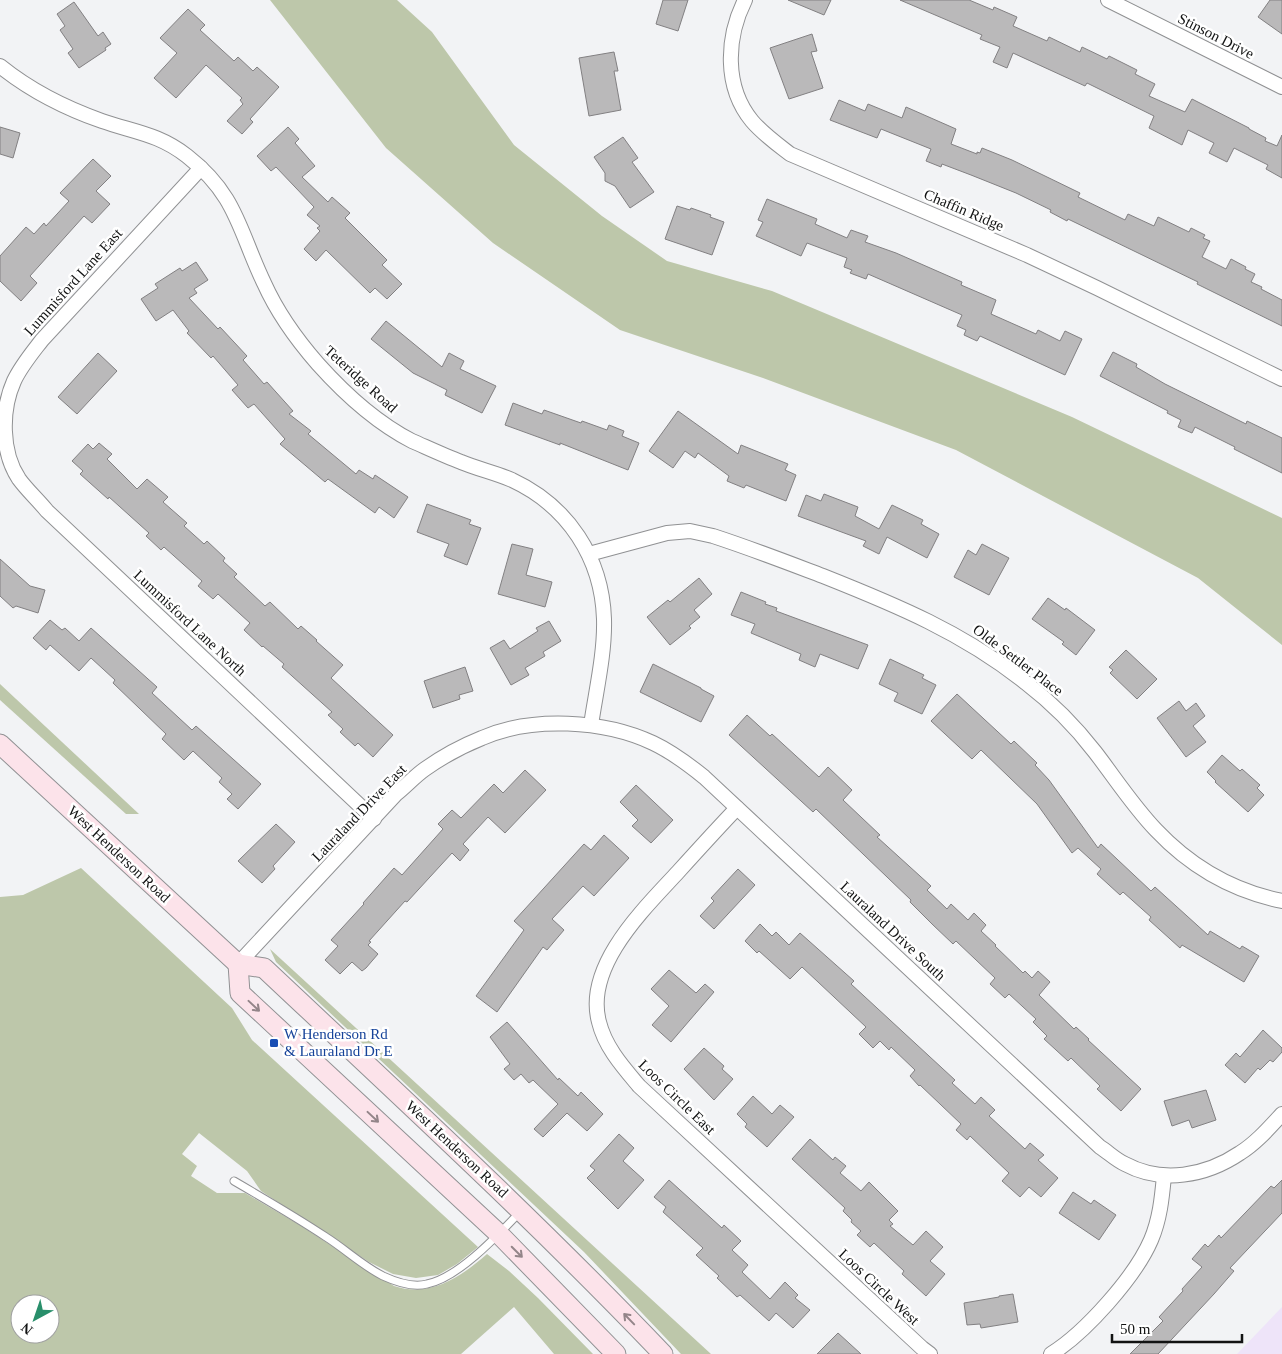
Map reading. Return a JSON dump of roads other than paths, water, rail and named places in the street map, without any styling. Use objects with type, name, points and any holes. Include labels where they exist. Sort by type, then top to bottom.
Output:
[{"type":"main road","name":"West Henderson Road","points":[[0,744],[238,964],[264,968],[522,1210],[663,1354]]},
{"type":"main road","points":[[238,964],[240,993],[499,1234],[616,1354]]},
{"type":"street","name":"Chaffin Ridge","points":[[745,0],[733,37],[730,66],[735,87],[740,102],[752,120],[767,136],[790,154],[1036,259],[1282,380]]},
{"type":"street","name":"Stinson Drive","points":[[1108,0],[1282,87]]},
{"type":"street","name":"Teteridge Road","points":[[0,66],[36,92],[62,106],[105,122],[145,133],[175,147],[223,191],[234,210],[264,285],[300,342],[335,381],[367,410],[391,428],[410,439],[461,462],[512,480],[534,493],[569,523],[589,554],[601,591],[604,638],[591,725]]},
{"type":"street","name":"Lummisford Lane East","points":[[5,437],[6,410],[13,382],[25,361],[42,340],[200,168]]},
{"type":"street","name":"Lummisford Lane North","points":[[5,437],[10,459],[18,478],[47,511],[374,819]]},
{"type":"street","name":"Olde Settler Place","points":[[589,554],[667,533],[690,531],[713,536],[879,598],[956,634],[1026,682],[1061,712],[1094,750],[1155,830],[1180,852],[1205,871],[1232,886],[1282,901]]},
{"type":"street","name":"Lauraland Drive East","points":[[238,964],[396,794],[424,770],[482,737],[511,729],[539,725],[591,725]]},
{"type":"street","name":"Lauraland Drive South","points":[[591,725],[620,732],[659,747],[680,758],[704,777],[1100,1146],[1124,1164],[1144,1172],[1164,1176],[1190,1174],[1216,1167],[1241,1153],[1259,1138],[1282,1114]]},
{"type":"street","name":"Loos Circle East","points":[[737,808],[646,906],[624,934],[608,959],[601,979],[597,1000],[598,1021],[607,1043],[623,1068],[640,1086],[807,1242]]},
{"type":"street","points":[[1051,1354],[1065,1345],[1084,1327],[1135,1269],[1152,1239],[1161,1208],[1164,1176]]},
{"type":"street","name":"Loos Circle West","points":[[807,1242],[930,1354]]},
{"type":"lane","points":[[234,1181],[328,1237],[381,1275],[401,1283],[414,1285],[428,1284],[454,1272],[499,1234],[522,1210]]},
{"type":"place","name":"W Henderson Rd & Lauraland Dr E","points":[[274,1043]]}]
